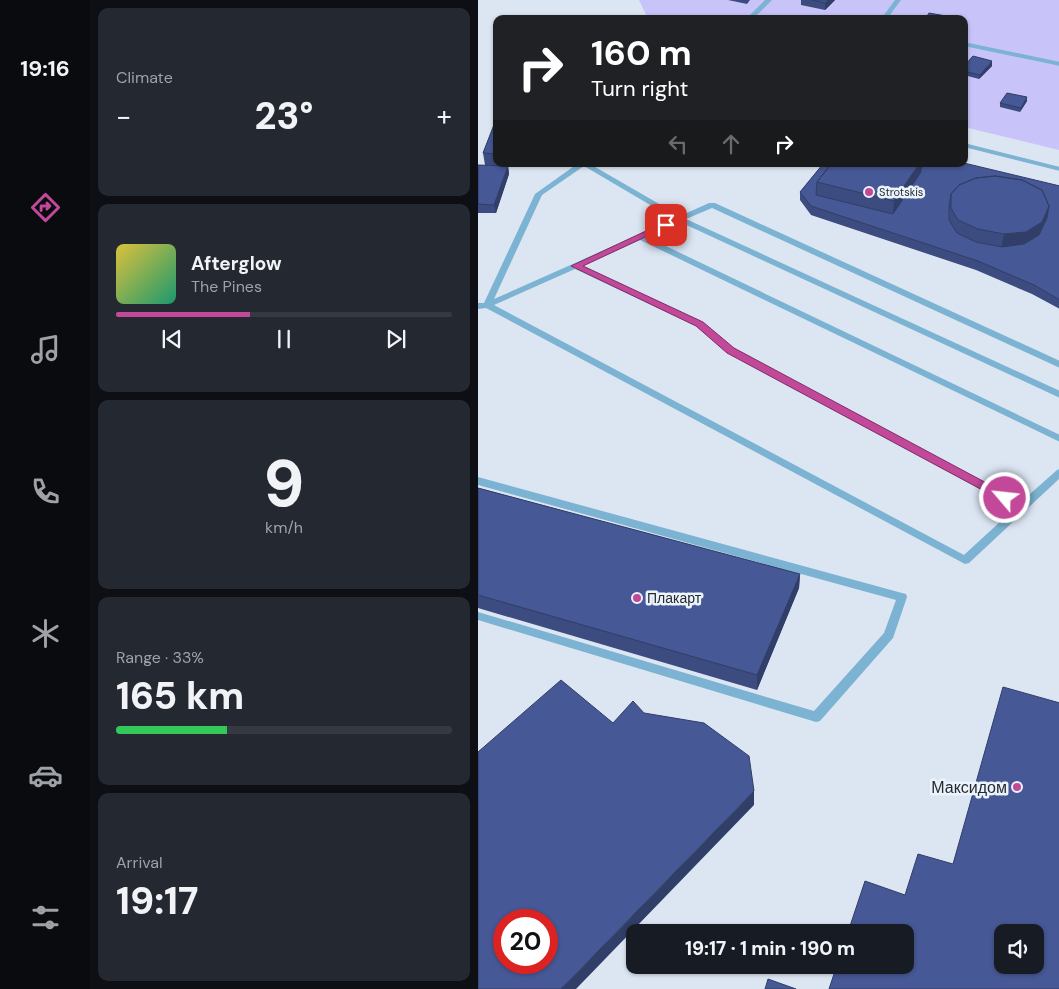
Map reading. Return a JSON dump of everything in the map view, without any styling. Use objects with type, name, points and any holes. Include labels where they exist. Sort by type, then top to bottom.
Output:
[{"type":"lane","points":[[753,15],[768,0]]},
{"type":"lane","points":[[887,15],[898,0]]},
{"type":"lane","points":[[968,45],[1060,64]]},
{"type":"lane","points":[[968,146],[1060,169]]},
{"type":"lane","points":[[483,305],[539,194],[579,167]]},
{"type":"lane","points":[[588,167],[680,220],[1060,395]]},
{"type":"lane","points":[[483,305],[712,205],[1060,365]]},
{"type":"lane","points":[[640,237],[1060,439]]},
{"type":"lane","points":[[575,266],[699,324],[731,351],[1022,507]]},
{"type":"lane","points":[[483,305],[965,560],[1060,472]]},
{"type":"lane","points":[[478,481],[902,597],[888,635],[816,718],[478,616]]},
{"type":"shaded area","points":[[639,0],[1059,0],[1059,150],[968,128],[968,15],[646,15]]},
{"type":"building","points":[[812,0],[828,0],[825,3]]},
{"type":"building","points":[[973,56],[992,61],[980,75],[968,72],[968,62]]},
{"type":"building","points":[[1007,93],[1027,97],[1021,108],[1000,103]]},
{"type":"building","points":[[493,127],[493,154],[483,153]]},
{"type":"building","points":[[968,164],[1060,186],[1060,300],[1034,285],[978,261],[811,206],[800,192],[821,167],[829,167],[817,182],[816,195],[893,214],[921,172],[922,167],[968,167]],"holes":[[[995,176],[1022,180],[1042,190],[1049,206],[1047,218],[1039,235],[1024,244],[1002,247],[976,242],[957,233],[949,220],[951,194],[959,185],[976,178]]]},
{"type":"building","points":[[478,165],[508,167],[494,205],[478,204]]},
{"type":"building","points":[[829,167],[917,167],[894,201],[817,182]]},
{"type":"building","points":[[995,176],[1022,180],[1042,190],[1049,206],[1042,222],[1026,232],[1004,234],[978,229],[958,220],[951,208],[951,194],[959,185],[976,178]]},
{"type":"building","name":"Плакарт","points":[[478,488],[800,574],[757,675],[478,595]]},
{"type":"building","points":[[561,680],[613,723],[633,701],[644,713],[704,723],[749,756],[754,791],[561,989],[478,989],[478,752]]},
{"type":"building","name":"Максидом","points":[[1003,687],[1060,703],[1060,989],[829,989],[834,974],[914,974],[914,924],[851,924],[865,881],[905,895],[918,854],[953,864]]},
{"type":"building","points":[[768,979],[796,989],[765,989]]},
{"type":"place","name":"Strotskis","points":[[869,192]]},
{"type":"place","name":"Плакарт","points":[[637,598]]},
{"type":"place","name":"Максидом","points":[[1017,787]]},
{"type":"route","points":[[666,225],[575,266],[699,324],[731,351],[1005,498]]}]
